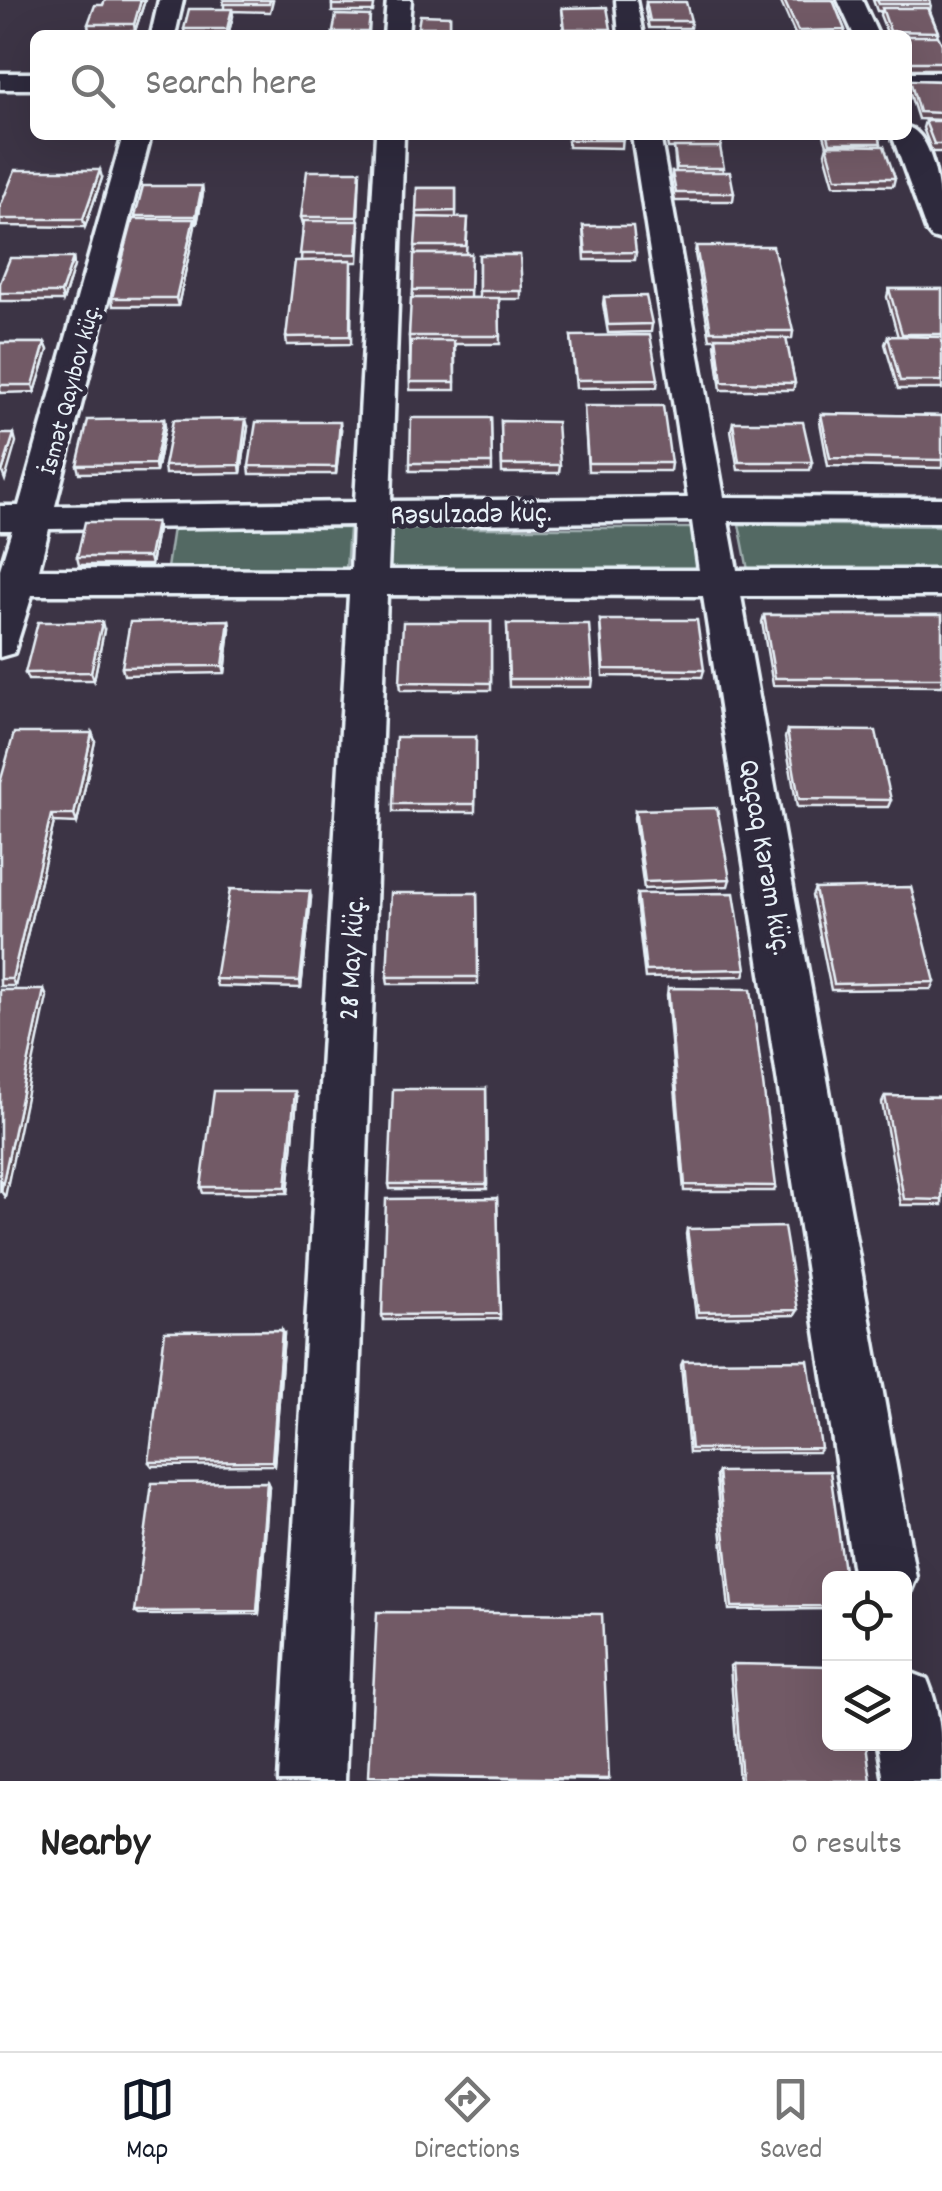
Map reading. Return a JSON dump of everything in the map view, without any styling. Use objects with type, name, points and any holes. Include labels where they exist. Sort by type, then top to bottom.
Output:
[{"type":"street","points":[[164,30],[171,0]]},
{"type":"street","points":[[396,30],[399,0]]},
{"type":"street","points":[[850,0],[864,30]]},
{"type":"street","points":[[626,3],[630,30]]},
{"type":"street","points":[[912,80],[942,80]]},
{"type":"street","points":[[0,81],[30,81]]},
{"type":"street","name":"İsmət Qayıbov küç.","points":[[0,643],[16,518],[135,140]]},
{"type":"street","name":"28 May küç.","points":[[312,1781],[390,140]]},
{"type":"street","name":"Qaçaq Kərəm küç.","points":[[647,140],[884,1571]]},
{"type":"street","points":[[908,140],[942,232]]},
{"type":"street","name":"Rəsulzadə küç.","points":[[16,518],[709,509],[942,510]]},
{"type":"street","points":[[8,583],[942,583]]},
{"type":"street","points":[[912,1751],[917,1781]]},
{"type":"green space","points":[[739,524],[942,526],[942,569],[748,570]]},
{"type":"green space","points":[[173,528],[349,528],[346,569],[167,568]]},
{"type":"green space","points":[[387,528],[692,528],[699,571],[384,572]]},
{"type":"building","points":[[105,0],[141,0],[134,24],[88,24],[95,5],[103,5]]},
{"type":"building","points":[[224,0],[270,0],[269,4],[223,4]]},
{"type":"building","points":[[332,0],[373,0],[373,5],[332,5]]},
{"type":"building","points":[[784,0],[833,0],[845,30],[798,30]]},
{"type":"building","points":[[877,0],[930,0],[931,4],[879,4]]},
{"type":"building","points":[[646,2],[686,2],[691,21],[650,21]]},
{"type":"building","points":[[607,7],[611,29],[565,29],[562,8]]},
{"type":"building","points":[[882,8],[928,8],[938,32],[912,30],[890,30]]},
{"type":"building","points":[[189,9],[232,9],[227,29],[184,29]]},
{"type":"building","points":[[336,15],[370,16],[368,30],[333,30]]},
{"type":"building","points":[[420,15],[450,16],[450,27],[418,27]]},
{"type":"building","points":[[912,36],[938,36],[942,62],[912,62]]},
{"type":"building","points":[[912,80],[942,81],[942,113],[919,112]]},
{"type":"building","points":[[925,121],[942,121],[942,144],[934,144]]},
{"type":"building","points":[[829,140],[881,143],[830,143]]},
{"type":"building","points":[[827,145],[884,146],[895,178],[836,178]]},
{"type":"building","points":[[674,147],[720,147],[724,168],[677,168]]},
{"type":"building","points":[[15,170],[100,170],[83,219],[0,219],[0,207]]},
{"type":"building","points":[[307,171],[360,171],[357,217],[301,217]]},
{"type":"building","points":[[672,172],[730,172],[734,193],[676,193]]},
{"type":"building","points":[[143,186],[202,186],[196,216],[135,216]]},
{"type":"building","points":[[417,188],[456,188],[456,211],[416,212]]},
{"type":"building","points":[[417,217],[468,218],[466,246],[415,246]]},
{"type":"building","points":[[133,219],[194,219],[176,298],[112,298]]},
{"type":"building","points":[[304,221],[359,221],[357,254],[300,254]]},
{"type":"building","points":[[583,226],[633,226],[636,252],[586,253]]},
{"type":"building","points":[[696,246],[773,246],[793,331],[711,331]]},
{"type":"building","points":[[414,254],[471,254],[470,290],[413,290]]},
{"type":"building","points":[[479,255],[520,255],[522,291],[479,291]]},
{"type":"building","points":[[10,258],[73,258],[61,293],[0,293]]},
{"type":"building","points":[[351,260],[350,336],[286,337],[295,261]]},
{"type":"building","points":[[889,289],[942,289],[942,334],[902,334]]},
{"type":"building","points":[[646,296],[652,324],[608,325],[604,297]]},
{"type":"building","points":[[411,298],[499,298],[500,336],[409,336]]},
{"type":"building","points":[[650,335],[658,379],[576,380],[571,336]]},
{"type":"building","points":[[888,336],[942,337],[942,381],[900,381]]},
{"type":"building","points":[[716,337],[786,338],[795,383],[722,382]]},
{"type":"building","points":[[411,341],[454,341],[455,382],[410,382]]},
{"type":"building","points":[[0,343],[45,343],[33,385],[0,385]]},
{"type":"building","points":[[584,406],[663,406],[671,463],[588,463]]},
{"type":"building","points":[[821,414],[942,416],[942,460],[830,458]]},
{"type":"building","points":[[411,418],[491,418],[492,463],[410,463]]},
{"type":"building","points":[[164,419],[155,464],[77,465],[88,420]]},
{"type":"building","points":[[246,419],[240,465],[164,466],[173,420]]},
{"type":"building","points":[[501,421],[557,422],[560,465],[502,465]]},
{"type":"building","points":[[256,422],[340,422],[336,467],[249,466]]},
{"type":"building","points":[[733,422],[803,422],[812,462],[739,462]]},
{"type":"building","points":[[0,434],[14,434],[2,472],[0,472]]},
{"type":"building","points":[[85,522],[156,522],[149,557],[77,557]]},
{"type":"building","points":[[764,615],[942,615],[942,678],[775,678]]},
{"type":"building","points":[[229,620],[223,666],[122,667],[130,622]]},
{"type":"building","points":[[600,620],[697,620],[704,670],[604,669]]},
{"type":"building","points":[[38,622],[102,622],[91,672],[25,673]]},
{"type":"building","points":[[403,622],[491,622],[491,683],[400,682]]},
{"type":"building","points":[[507,624],[589,624],[593,679],[509,679]]},
{"type":"building","points":[[787,730],[876,731],[891,800],[799,799]]},
{"type":"building","points":[[14,733],[92,733],[74,815],[51,815],[12,979],[0,979],[0,783]]},
{"type":"building","points":[[396,737],[476,737],[475,804],[393,804]]},
{"type":"building","points":[[717,808],[730,879],[645,882],[635,810]]},
{"type":"building","points":[[911,887],[935,982],[834,984],[815,889]]},
{"type":"building","points":[[230,889],[310,891],[300,981],[215,979]]},
{"type":"building","points":[[391,893],[477,893],[478,977],[387,977]]},
{"type":"building","points":[[734,893],[746,969],[646,971],[637,894]]},
{"type":"building","points":[[668,988],[751,989],[776,1186],[685,1185]]},
{"type":"building","points":[[0,990],[44,990],[1,1191],[0,1191]]},
{"type":"building","points":[[393,1089],[486,1089],[487,1184],[389,1184]]},
{"type":"building","points":[[214,1091],[295,1091],[286,1187],[201,1187]]},
{"type":"building","points":[[885,1096],[942,1097],[942,1200],[904,1199]]},
{"type":"building","points":[[497,1198],[500,1314],[382,1315],[386,1199]]},
{"type":"building","points":[[784,1227],[798,1310],[698,1312],[687,1229]]},
{"type":"building","points":[[282,1330],[272,1461],[149,1462],[165,1331]]},
{"type":"building","points":[[808,1360],[821,1448],[691,1449],[683,1361]]},
{"type":"building","points":[[830,1471],[844,1571],[822,1571],[822,1606],[732,1607],[718,1472]]},
{"type":"building","points":[[267,1482],[257,1611],[135,1612],[152,1483]]},
{"type":"building","points":[[377,1612],[602,1614],[609,1779],[369,1776]]},
{"type":"building","points":[[733,1664],[822,1666],[822,1751],[867,1751],[871,1781],[742,1781]]}]
